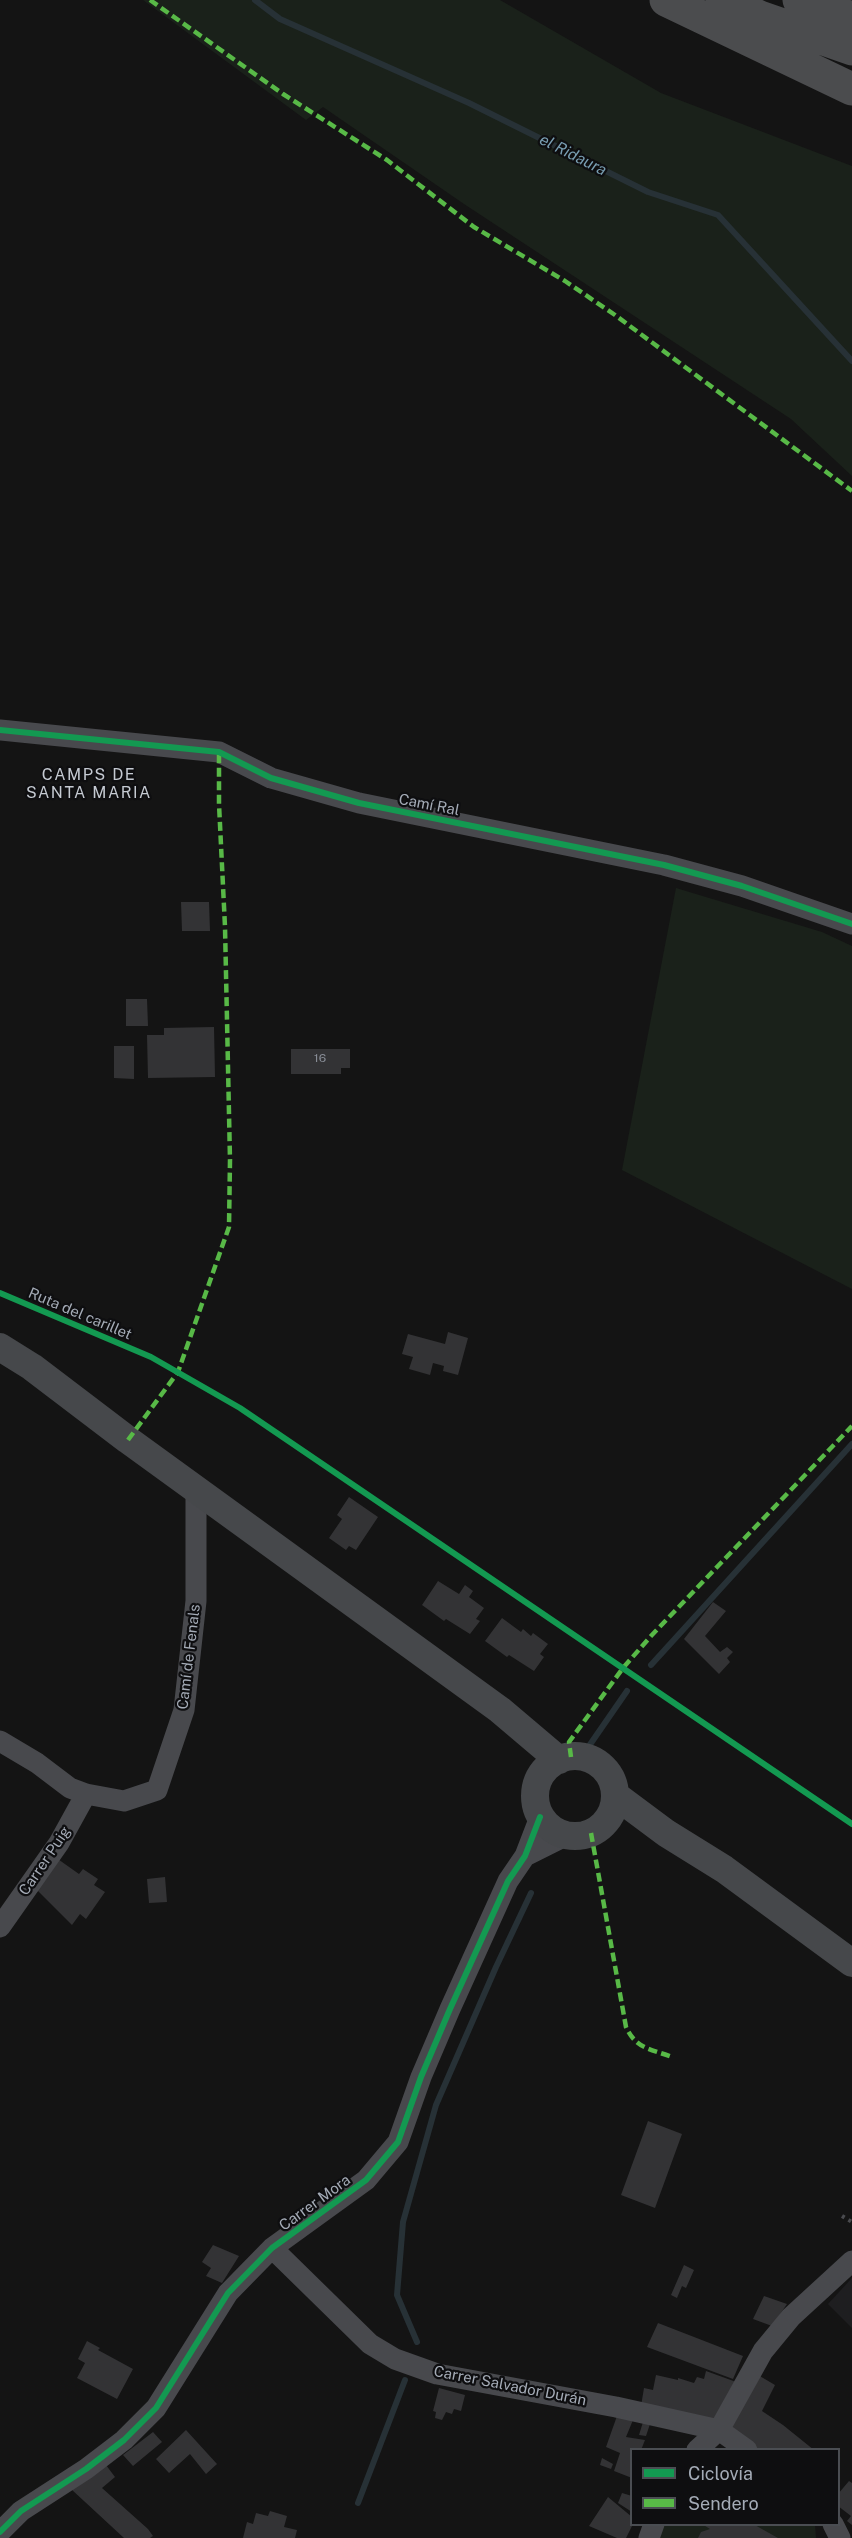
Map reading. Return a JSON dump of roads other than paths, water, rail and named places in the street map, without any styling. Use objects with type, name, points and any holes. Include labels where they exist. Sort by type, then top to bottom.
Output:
[{"type":"highway","points":[[666,0],[852,90]]},
{"type":"highway","points":[[722,0],[760,17],[852,49]]},
{"type":"highway","points":[[799,0],[852,18]]},
{"type":"street","name":"Camí Ral","points":[[0,730],[219,752],[271,778],[359,803],[664,864],[742,886],[852,924]]},
{"type":"street","points":[[0,1347],[32,1367],[500,1710],[559,1760]]},
{"type":"street","name":"Camí de Fenals","points":[[0,1741],[37,1763],[70,1788],[86,1794],[124,1801],[156,1790],[184,1710],[196,1601],[196,1489]]},
{"type":"street","points":[[500,1710],[538,1780]]},
{"type":"street","points":[[579,1757],[598,1765],[612,1781],[615,1795],[611,1812],[605,1822],[591,1833],[579,1836],[567,1835],[549,1827],[540,1817],[535,1795],[538,1780],[547,1768],[559,1760],[579,1757]]},
{"type":"street","name":"Carrer Puig","points":[[0,1927],[59,1843],[86,1794]]},
{"type":"street","points":[[615,1795],[666,1833],[724,1869],[852,1963]]},
{"type":"street","name":"Carrer Mora","points":[[0,2532],[21,2511],[86,2469],[124,2440],[156,2408],[228,2293],[272,2248],[366,2180],[398,2142],[450,2009],[508,1881],[525,1856],[540,1817]]},
{"type":"street","points":[[605,1822],[666,1833]]},
{"type":"street","name":"Carrer Mora","points":[[525,1856],[567,1835]]},
{"type":"street","name":"Carrer Salvador Durán","points":[[272,2248],[370,2344],[394,2359],[437,2373],[616,2407],[719,2430],[744,2448]]},
{"type":"street","points":[[699,2448],[719,2430],[763,2351],[791,2317],[852,2261]]},
{"type":"waterway","name":"el Ridaura","points":[[255,0],[280,19],[469,103],[648,192],[718,215],[852,361]]},
{"type":"waterway","points":[[651,1665],[852,1444]]},
{"type":"waterway","points":[[589,1746],[627,1691]]},
{"type":"waterway","points":[[417,2342],[397,2295],[403,2222],[436,2105],[531,1893]]},
{"type":"waterway","points":[[358,2503],[405,2380]]},
{"type":"district","name":"CAMPS DE SANTA MARIA","points":[[89,784]]}]
